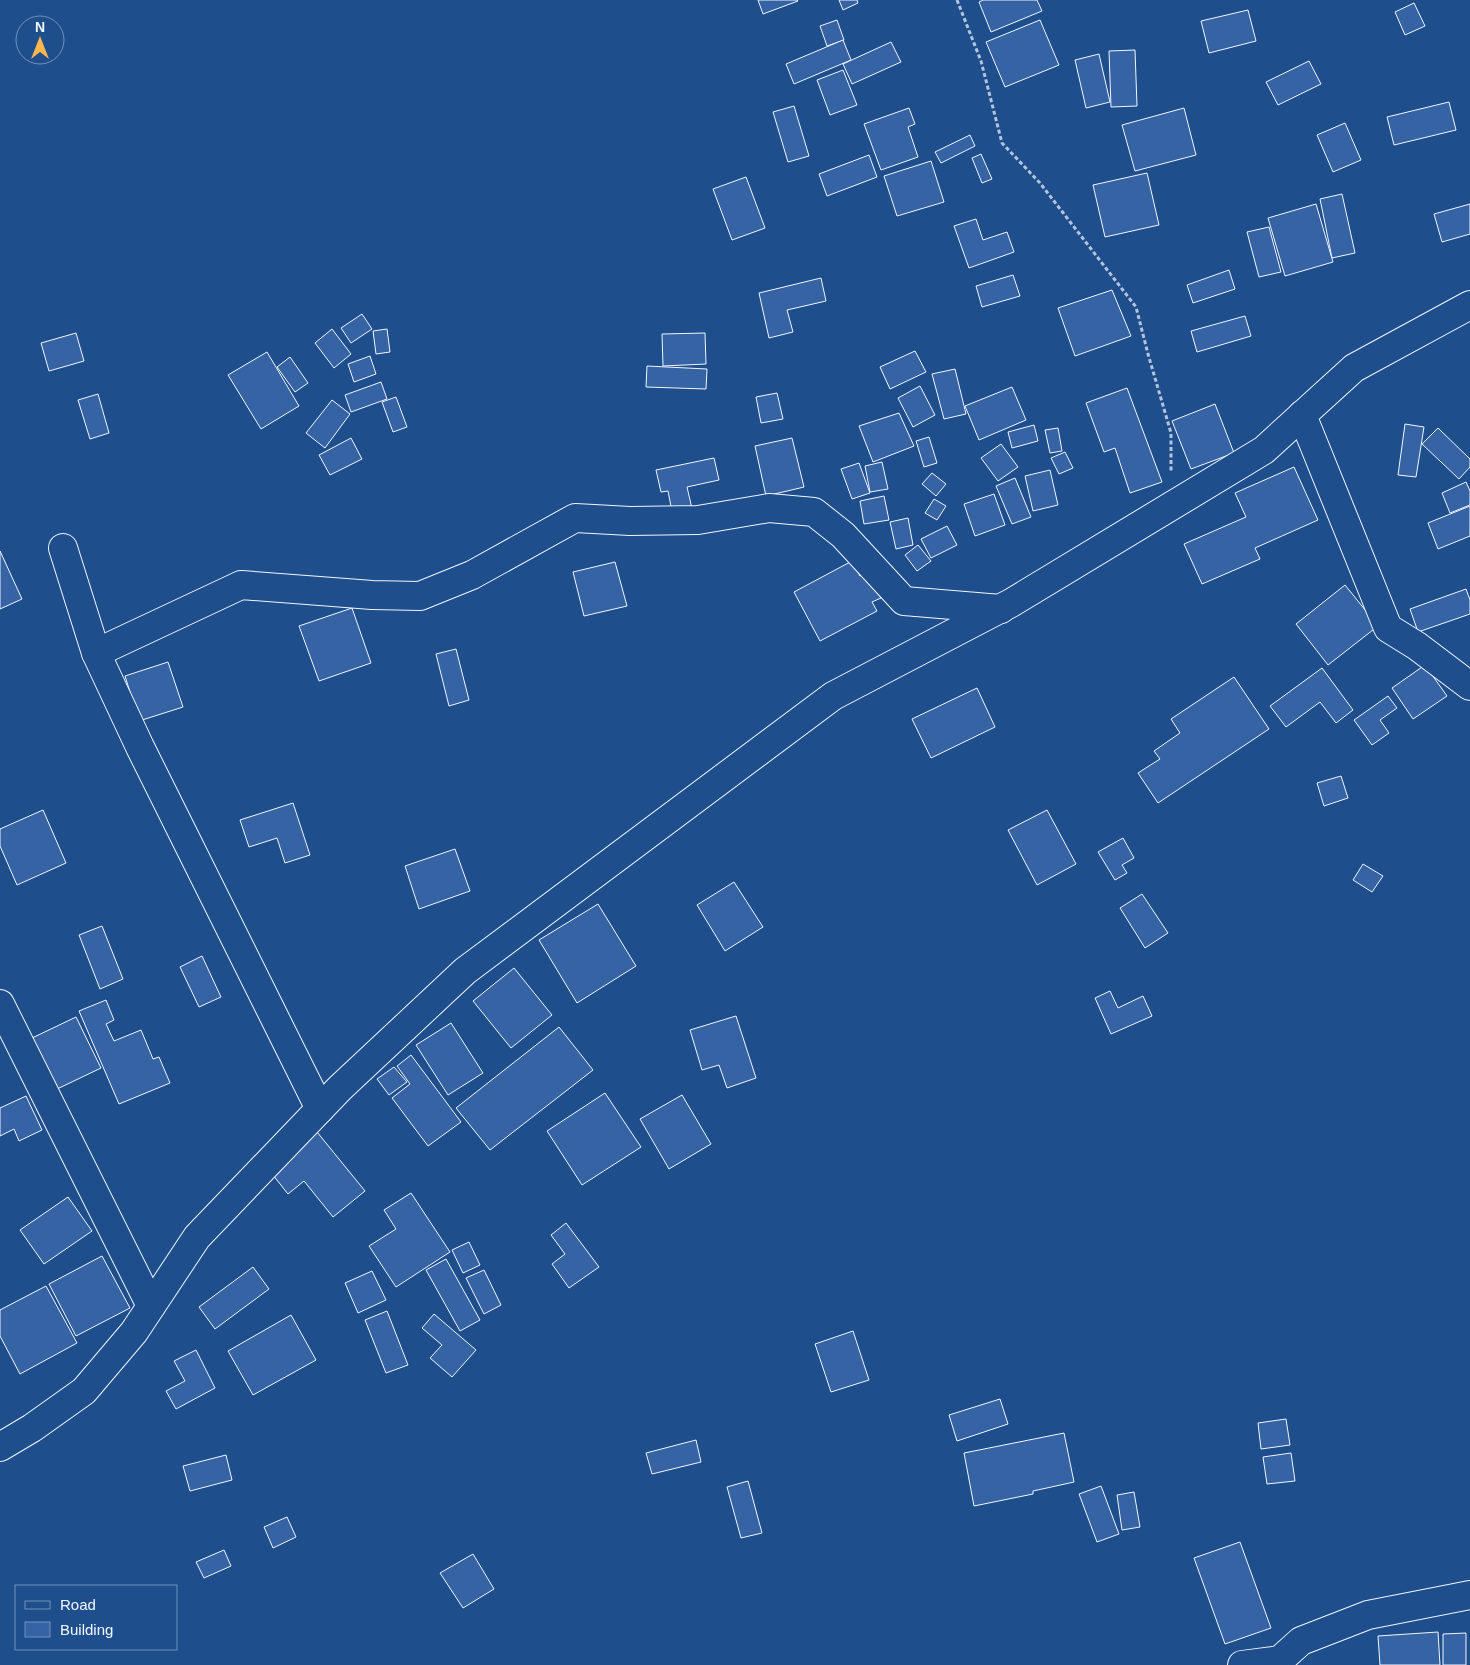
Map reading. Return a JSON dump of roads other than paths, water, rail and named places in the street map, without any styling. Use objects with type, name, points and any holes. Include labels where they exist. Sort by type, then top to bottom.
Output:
[{"type":"street","points":[[0,1447],[32,1428],[84,1391],[134,1332],[197,1237],[340,1088],[465,972],[832,696],[1001,609],[1171,507],[1264,450],[1354,368],[1470,305]]},
{"type":"street","points":[[1302,416],[1388,628],[1417,646],[1470,686]]},
{"type":"street","points":[[96,653],[241,585],[372,595],[420,596],[472,575],[575,518],[630,521],[698,520],[769,508],[814,512],[843,535],[904,602],[1001,609]]},
{"type":"street","points":[[63,548],[96,653],[140,747],[320,1109]]},
{"type":"street","points":[[0,1004],[151,1306]]},
{"type":"street","points":[[1242,1665],[1280,1660],[1301,1641],[1368,1615],[1470,1595]]}]
